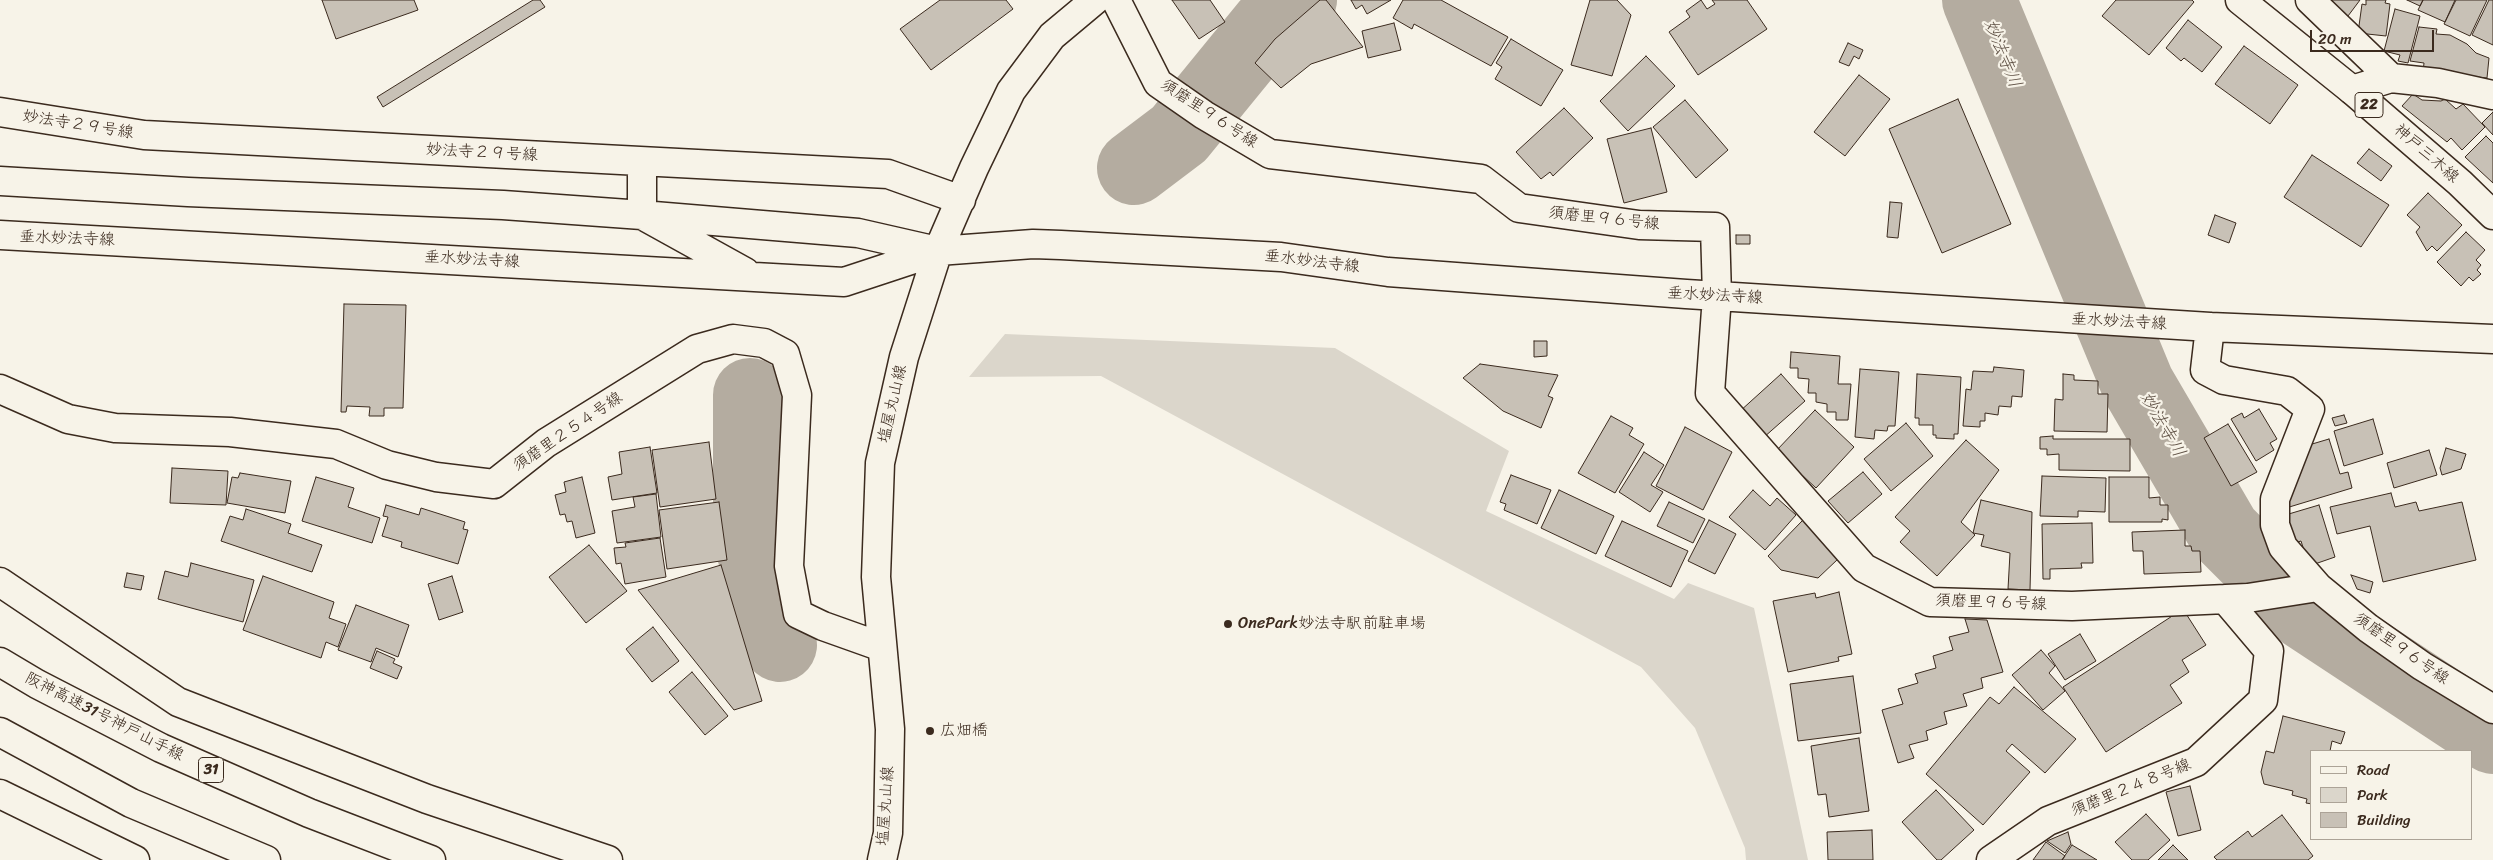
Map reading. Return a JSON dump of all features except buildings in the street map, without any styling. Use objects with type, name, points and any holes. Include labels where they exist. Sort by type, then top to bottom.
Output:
[{"type":"main road","name":"塩屋丸山線","points":[[882,860],[888,833],[890,729],[876,577],[880,462],[904,357],[938,252],[1011,90],[1052,36],[1094,0]]},
{"type":"main road","name":"須磨里９６号線","points":[[1116,0],[1158,83],[1204,115],[1270,154],[1480,179],[1519,208],[1639,225],[1715,226],[1717,296],[1710,393],[1864,568],[1930,602],[2072,606],[2237,599],[2315,587]]},
{"type":"main road","name":"神戸三木線","points":[[2240,0],[2352,90],[2460,183],[2493,215]]},
{"type":"main road","points":[[2310,0],[2391,78]]},
{"type":"main road","points":[[2352,90],[2391,78],[2438,83],[2493,95]]},
{"type":"main road","name":"妙法寺２９号線","points":[[0,112],[144,136],[888,174],[961,200]]},
{"type":"main road","points":[[642,162],[642,215],[751,276]]},
{"type":"main road","name":"垂水妙法寺線","points":[[0,181],[188,192],[503,205],[642,215],[858,233],[938,252]]},
{"type":"main road","name":"垂水妙法寺線","points":[[0,236],[844,282],[938,252],[1033,244],[1061,245],[1262,256],[1388,272],[1717,296],[2210,327],[2493,339]]},
{"type":"main road","name":"須磨里９６号線","points":[[2210,327],[2205,370],[2224,380],[2287,391],[2310,409],[2275,499],[2274,525],[2283,547],[2315,587],[2368,628],[2422,666],[2493,709]]},
{"type":"main road","name":"須磨里２５４号線","points":[[0,389],[68,419],[115,428],[230,432],[336,444],[387,464],[436,477],[494,484],[546,443],[697,348],[733,339],[764,343],[785,354],[797,395],[789,566],[798,614],[823,626],[882,648]]},
{"type":"main road","points":[[0,582],[178,702],[427,799],[608,860]]},
{"type":"main road","name":"須磨里２４８号線","points":[[1991,860],[2048,821],[2196,762],[2263,700],[2269,651],[2237,599]]},
{"type":"main road","name":"阪神高速31号神戸山手線","points":[[0,662],[37,684],[161,748],[309,813],[431,860]]},
{"type":"main road","points":[[0,732],[131,803],[266,860]]},
{"type":"main road","points":[[0,794],[135,860]]},
{"type":"green space","points":[[1005,334],[1335,348],[1509,451],[1486,511],[1674,599],[1688,583],[1754,608],[1808,860],[1746,860],[1745,848],[1695,728],[1641,667],[1101,376],[969,377]]},
{"type":"waterway","points":[[1134,168],[1179,134],[1268,25],[1300,0]]},
{"type":"waterway","name":"妙法寺川","points":[[1979,0],[2138,385],[2224,532],[2305,613],[2493,737]]},
{"type":"waterway","points":[[750,395],[750,539],[780,645]]},
{"type":"place","name":"OnePark妙法寺駅前駐車場","points":[[1228,624]]},
{"type":"place","name":"広畑橋","points":[[930,731]]}]
